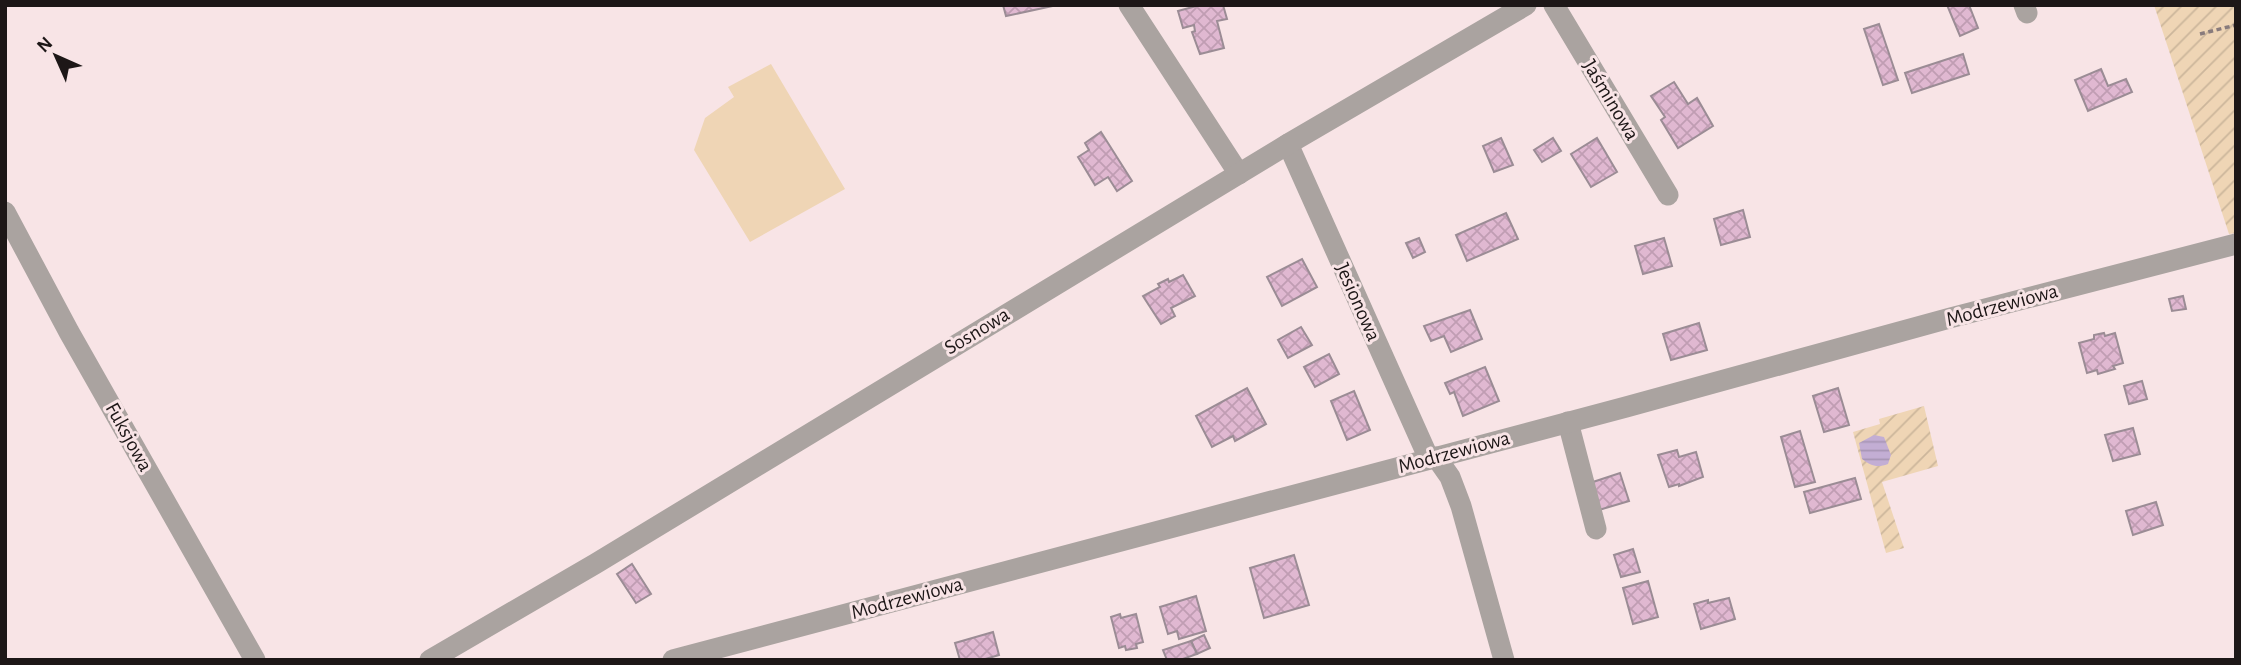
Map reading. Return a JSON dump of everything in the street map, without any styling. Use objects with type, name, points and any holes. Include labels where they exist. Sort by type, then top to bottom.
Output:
[{"type":"street","points":[[1129,5],[1239,173]]},
{"type":"street","name":"Jaśminowa","points":[[1554,5],[1668,195]]},
{"type":"street","name":"Sosnowa","points":[[430,660],[595,564],[1239,173],[1520,7]]},
{"type":"street","name":"Jesionowa","points":[[1288,144],[1433,458],[1450,477],[1461,506],[1504,660]]},
{"type":"street","name":"Fuksjowa","points":[[5,212],[69,332],[255,660]]},
{"type":"street","name":"Modrzewiowa","points":[[673,660],[2236,244]]},
{"type":"street","points":[[1568,422],[1596,529]]},
{"type":"path","points":[[2200,34],[2236,25]]},
{"type":"shaded area","points":[[2154,5],[2236,5],[2236,233],[2229,234]]},
{"type":"shaded area","points":[[771,64],[845,189],[750,242],[694,150],[705,118],[734,97],[728,87]]},
{"type":"shaded area","points":[[1924,406],[1938,466],[1882,482],[1904,548],[1886,553],[1853,432],[1880,424],[1879,419]]},
{"type":"shaded area","points":[[1874,435],[1884,437],[1891,455],[1888,464],[1874,466],[1862,459],[1859,443]]},
{"type":"building","points":[[1003,5],[1053,5],[1053,6],[1006,16]]},
{"type":"building","points":[[1200,5],[1223,5],[1227,19],[1217,21],[1224,48],[1200,54],[1192,32],[1195,31],[1194,25],[1183,28],[1178,11]]},
{"type":"building","points":[[1947,5],[1969,5],[1978,28],[1960,36]]},
{"type":"building","points":[[1879,24],[1898,80],[1883,85],[1864,29]]},
{"type":"building","points":[[1963,54],[1969,74],[1912,93],[1905,73]]},
{"type":"building","points":[[2101,69],[2108,86],[2126,79],[2132,92],[2088,111],[2075,80]]},
{"type":"building","points":[[1674,82],[1688,104],[1697,98],[1713,126],[1678,148],[1661,120],[1665,117],[1651,96]]},
{"type":"building","points":[[1101,132],[1132,181],[1117,191],[1108,177],[1095,185],[1078,157],[1089,150],[1085,143]]},
{"type":"building","points":[[1501,138],[1513,165],[1494,172],[1483,146]]},
{"type":"building","points":[[1553,138],[1561,151],[1542,162],[1534,150]]},
{"type":"building","points":[[1597,138],[1617,172],[1591,187],[1571,154]]},
{"type":"building","points":[[1743,210],[1750,237],[1721,245],[1714,219]]},
{"type":"building","points":[[1506,213],[1518,239],[1467,261],[1456,235]]},
{"type":"building","points":[[1419,238],[1425,252],[1413,258],[1406,243]]},
{"type":"building","points":[[1664,238],[1672,266],[1643,274],[1635,246]]},
{"type":"building","points":[[1302,259],[1317,287],[1282,306],[1267,277]]},
{"type":"building","points":[[1183,275],[1195,296],[1171,308],[1175,316],[1161,324],[1143,296],[1160,287],[1158,284]]},
{"type":"building","points":[[2183,296],[2186,309],[2172,311],[2169,299]]},
{"type":"building","points":[[1470,310],[1482,339],[1451,352],[1444,336],[1431,341],[1424,326]]},
{"type":"building","points":[[1699,323],[1707,350],[1671,360],[1663,334]]},
{"type":"building","points":[[1301,327],[1312,345],[1288,358],[1278,340]]},
{"type":"building","points":[[2104,333],[2105,336],[2115,333],[2123,363],[2113,366],[2115,369],[2098,374],[2097,370],[2087,373],[2079,343]]},
{"type":"building","points":[[1329,354],[1339,374],[1315,387],[1304,367]]},
{"type":"building","points":[[1485,367],[1499,401],[1463,416],[1454,392],[1450,394],[1445,383]]},
{"type":"building","points":[[2142,381],[2147,399],[2129,404],[2124,386]]},
{"type":"building","points":[[1247,388],[1266,424],[1235,441],[1233,436],[1212,447],[1196,416]]},
{"type":"building","points":[[1838,388],[1849,425],[1824,432],[1813,396]]},
{"type":"building","points":[[1354,391],[1370,430],[1347,440],[1331,401]]},
{"type":"building","points":[[2133,428],[2140,454],[2113,461],[2105,435]]},
{"type":"building","points":[[1800,431],[1815,482],[1795,487],[1781,437]]},
{"type":"building","points":[[1677,450],[1679,457],[1696,452],[1703,477],[1669,487],[1658,455]]},
{"type":"building","points":[[1620,473],[1629,501],[1599,510],[1590,483]]},
{"type":"building","points":[[1855,478],[1861,499],[1810,513],[1804,492]]},
{"type":"building","points":[[2156,502],[2163,525],[2133,535],[2126,511]]},
{"type":"building","points":[[1633,549],[1640,572],[1621,577],[1614,555]]},
{"type":"building","points":[[1294,555],[1309,605],[1264,618],[1250,568]]},
{"type":"building","points":[[632,564],[651,594],[636,603],[617,574]]},
{"type":"building","points":[[1648,581],[1658,617],[1633,624],[1623,588]]},
{"type":"building","points":[[1196,596],[1206,631],[1179,639],[1177,631],[1168,634],[1160,607]]},
{"type":"building","points":[[1729,598],[1735,619],[1701,629],[1694,604]]},
{"type":"building","points":[[1120,614],[1121,618],[1136,614],[1143,642],[1136,644],[1137,648],[1119,648],[1111,617]]},
{"type":"building","points":[[993,632],[999,655],[982,660],[960,660],[955,643]]},
{"type":"building","points":[[1204,635],[1210,648],[1197,654],[1191,641]]},
{"type":"building","points":[[1191,641],[1197,654],[1180,660],[1167,660],[1163,650]]}]
